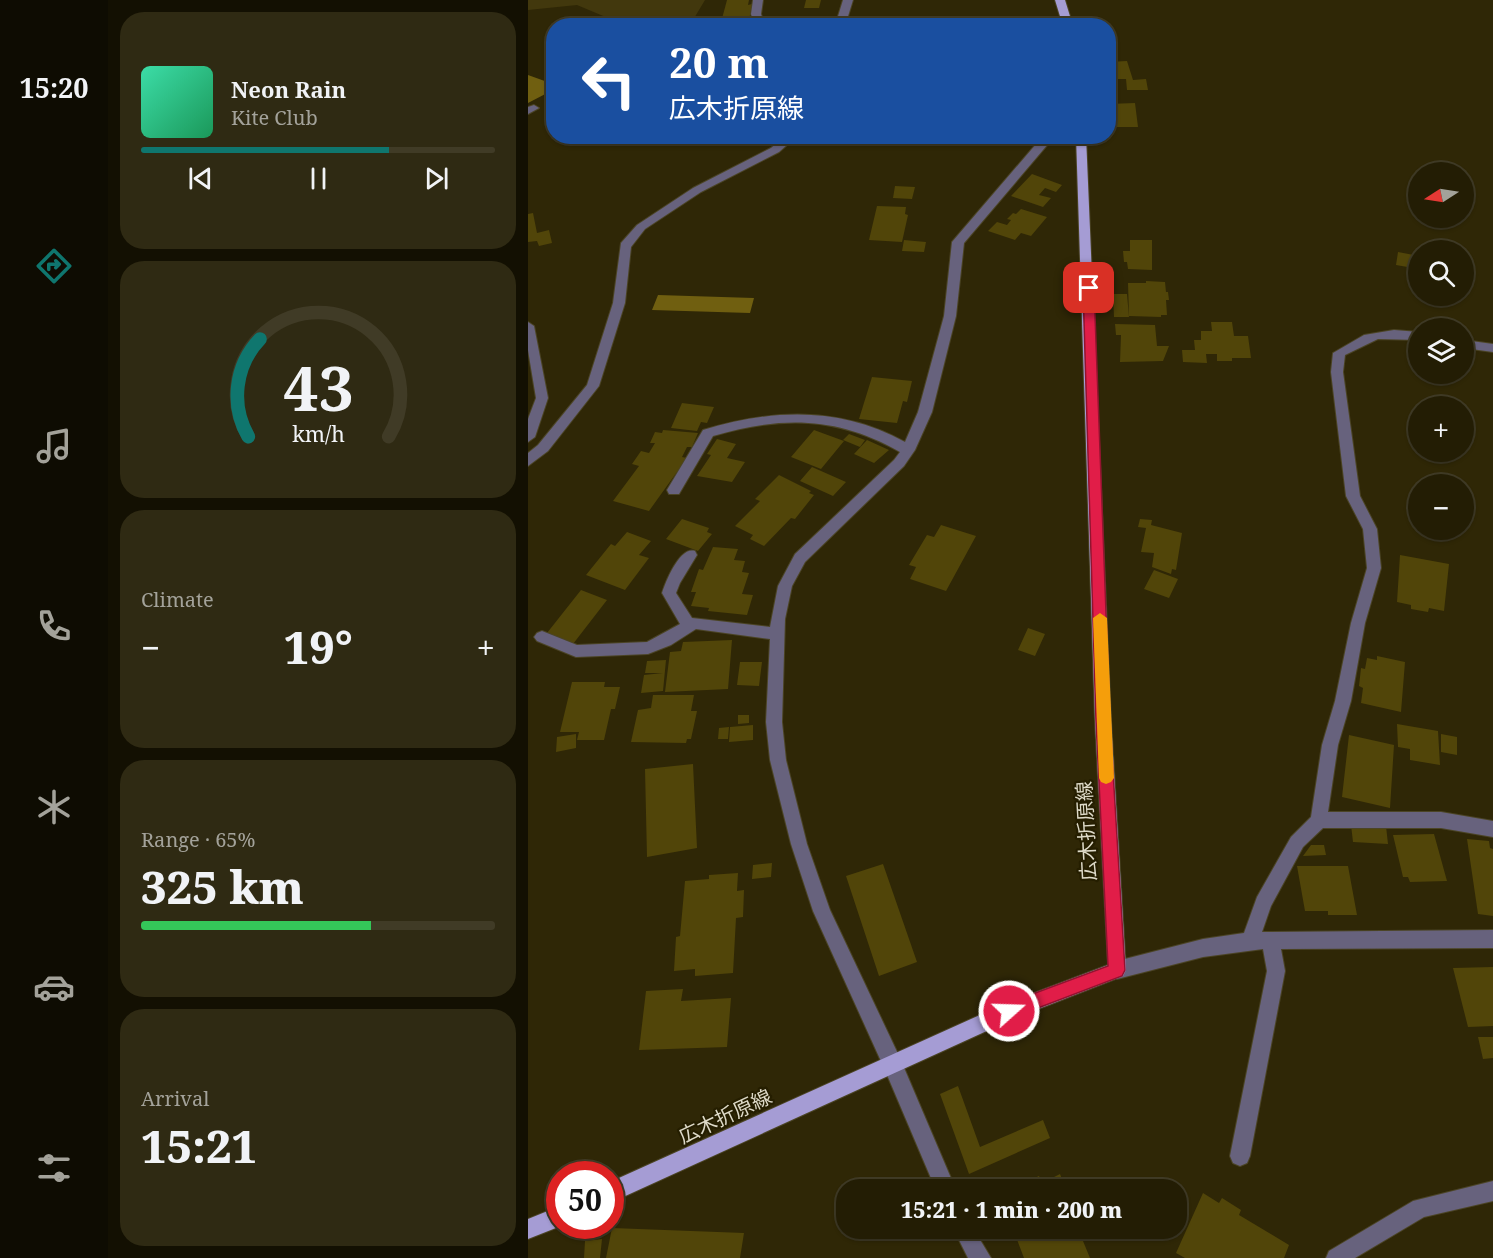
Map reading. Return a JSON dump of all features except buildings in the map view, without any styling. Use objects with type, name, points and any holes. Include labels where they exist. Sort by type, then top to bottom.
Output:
[{"type":"main road","points":[[1060,0],[1066,18]]},
{"type":"main road","name":"広木折原線","points":[[624,1187],[1009,1011],[1117,970],[1103,721],[1082,144]]},
{"type":"main road","points":[[528,1229],[546,1222]]},
{"type":"street","points":[[757,18],[758,0]]},
{"type":"street","points":[[843,18],[849,0]]},
{"type":"street","points":[[528,461],[543,448],[592,386],[620,303],[625,246],[641,227],[688,196],[782,144]]},
{"type":"street","points":[[941,1179],[892,1063],[822,911],[799,844],[778,760],[774,722],[778,619],[785,586],[800,558],[899,463],[908,450],[925,412],[950,316],[958,242],[1042,144]]},
{"type":"street","points":[[528,326],[542,398],[528,438]]},
{"type":"street","points":[[1250,941],[1263,903],[1298,842],[1319,820],[1330,745],[1343,701],[1358,623],[1374,568],[1370,529],[1353,496],[1337,372],[1339,353],[1367,337],[1384,332],[1408,335]]},
{"type":"street","points":[[1474,345],[1493,348]]},
{"type":"street","points":[[674,490],[708,433],[752,422],[798,419],[834,421],[868,429],[908,450]]},
{"type":"street","points":[[688,626],[669,593],[673,581],[690,555]]},
{"type":"street","points":[[542,637],[576,651],[626,650],[657,645],[694,624],[778,634]]},
{"type":"street","points":[[1319,820],[1441,820],[1493,829]]},
{"type":"street","points":[[1117,970],[1203,948],[1250,941],[1493,939]]},
{"type":"street","points":[[1240,1155],[1275,970],[1271,941]]},
{"type":"street","points":[[1336,1258],[1420,1208],[1493,1191]]},
{"type":"street","points":[[968,1239],[981,1258]]},
{"type":"shaded area","points":[[528,0],[705,0],[694,18],[608,18],[577,5],[528,10]]},
{"type":"shaded area","points":[[528,75],[546,81],[546,94],[528,103]]},
{"type":"shaded area","points":[[658,295],[754,298],[750,313],[652,310]]},
{"type":"slow traffic","points":[[1100,618],[1106,778]]},
{"type":"route","points":[[1009,1011],[1117,970],[1103,721],[1089,288]]}]
